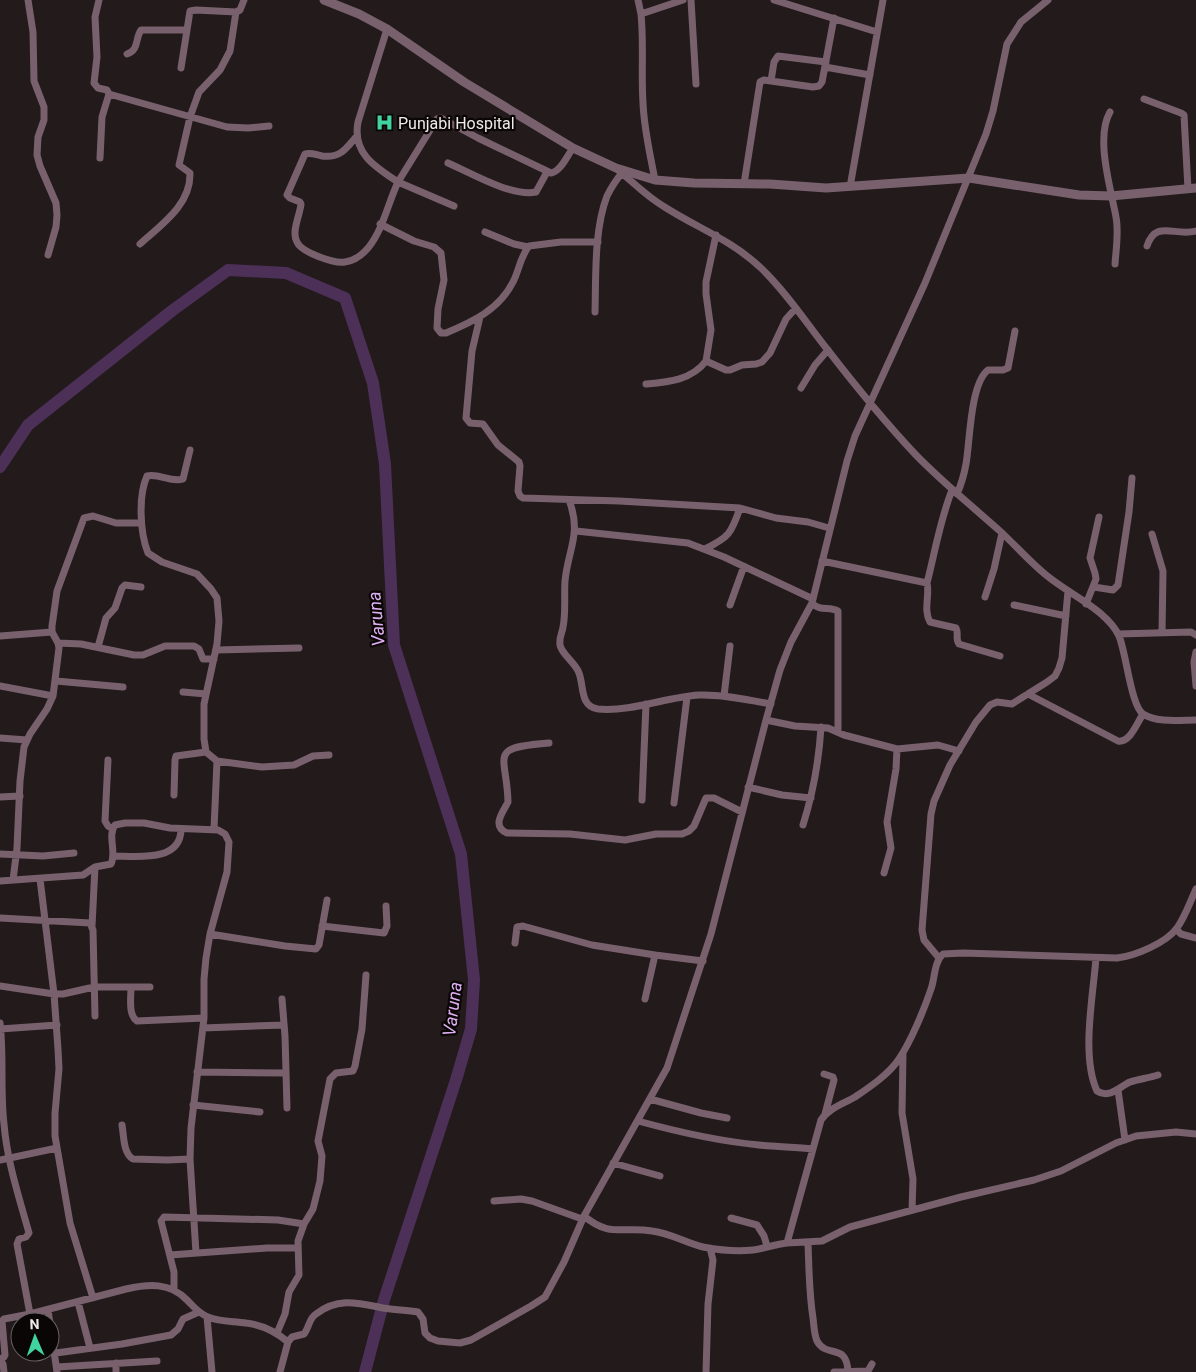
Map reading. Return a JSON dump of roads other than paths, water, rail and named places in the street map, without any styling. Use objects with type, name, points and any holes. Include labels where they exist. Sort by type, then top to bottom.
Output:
[{"type":"street","points":[[28,0],[33,32],[34,81],[44,107],[44,120],[38,136],[37,155],[54,198],[57,215],[56,227],[48,255]]},
{"type":"street","points":[[99,0],[96,17],[97,57],[94,83],[98,88],[107,90],[109,94],[190,118],[236,128],[269,126]]},
{"type":"street","points":[[181,68],[188,14],[192,10],[236,12],[240,10],[244,0]]},
{"type":"street","points":[[324,0],[359,14],[387,29],[464,82],[573,148],[619,170],[655,180],[694,184],[744,184],[826,188],[969,178],[1079,195],[1111,196],[1131,196],[1192,188],[1184,115],[1144,98]]},
{"type":"street","points":[[638,0],[643,36],[643,104],[655,180]]},
{"type":"street","points":[[641,14],[683,0]]},
{"type":"street","points":[[691,0],[696,84]]},
{"type":"street","points":[[776,0],[877,32]]},
{"type":"street","points":[[850,187],[883,0]]},
{"type":"street","points":[[280,1372],[288,1342],[292,1337],[304,1334],[316,1314],[343,1302],[356,1302],[418,1312],[423,1320],[426,1333],[430,1338],[438,1341],[460,1343],[471,1340],[545,1297],[564,1262],[583,1218],[666,1068],[703,961],[748,787],[785,655],[813,601],[829,528],[849,452],[926,282],[969,178],[993,111],[1007,44],[1012,33],[1021,22],[1048,0]]},
{"type":"street","points":[[140,244],[171,216],[183,199],[190,173],[179,166],[179,162],[190,118],[200,92],[220,70],[230,51],[236,12]]},
{"type":"street","points":[[744,184],[760,82],[764,80],[812,87],[819,86],[822,82],[834,18]]},
{"type":"street","points":[[387,29],[358,122],[356,137],[359,147],[372,163],[398,182],[454,206]]},
{"type":"street","points":[[127,54],[133,52],[136,48],[141,30],[186,30]]},
{"type":"street","points":[[770,81],[774,62],[778,56],[870,75]]},
{"type":"street","points":[[100,158],[102,117],[109,94]]},
{"type":"street","points":[[1110,112],[1105,131],[1105,146],[1111,196],[1117,224],[1115,264]]},
{"type":"street","points":[[356,137],[338,155],[305,154],[287,194],[290,198],[301,204],[295,239],[297,244],[314,254],[334,261],[344,262],[356,258],[374,240],[398,182],[434,121],[439,118],[547,172],[555,173],[573,148]]},
{"type":"street","points":[[448,163],[504,188],[523,192],[536,192],[547,172]]},
{"type":"street","points":[[619,170],[646,195],[716,235],[760,267],[779,287],[871,403],[914,452],[1032,563],[1100,614],[1118,634],[1124,651],[1135,701],[1143,714],[1164,720],[1196,720]]},
{"type":"street","points":[[594,312],[598,242],[603,210],[619,170]]},
{"type":"street","points":[[380,224],[414,241],[434,248],[440,254],[444,280],[438,309],[437,328],[438,331],[446,333],[480,317],[496,305],[508,291],[528,247]]},
{"type":"street","points":[[1147,246],[1150,237],[1160,231],[1185,233],[1196,231]]},
{"type":"street","points":[[485,232],[514,244],[528,247],[536,244],[561,242],[598,242]]},
{"type":"street","points":[[646,384],[683,378],[694,373],[706,361],[711,330],[706,282],[716,235]]},
{"type":"street","points":[[706,361],[726,370],[762,362],[770,353],[786,319],[796,308]]},
{"type":"street","points":[[480,317],[472,351],[466,420],[470,423],[484,424],[498,445],[518,462],[520,466],[518,491],[523,498],[740,508],[776,518],[808,522],[829,528]]},
{"type":"street","points":[[1000,656],[959,644],[957,642],[956,628],[928,620],[926,604],[927,583],[941,518],[965,468],[974,402],[979,381],[988,370],[1008,368],[1015,331]]},
{"type":"street","points":[[801,388],[815,365],[828,350]]},
{"type":"street","points":[[190,450],[182,479],[147,476],[141,508],[141,523],[148,553],[162,562],[197,574],[214,594],[219,609],[216,650],[206,694],[204,739],[206,752],[217,761],[262,767],[294,765],[313,756],[329,755]]},
{"type":"street","points":[[1094,587],[1113,590],[1118,585],[1132,478]]},
{"type":"street","points":[[570,500],[575,517],[576,530],[566,576],[564,625],[560,637],[560,647],[579,673],[588,706],[595,709],[605,709],[699,695],[724,696],[771,704]]},
{"type":"street","points":[[705,549],[727,537],[740,508]]},
{"type":"street","points":[[13,880],[22,760],[27,740],[47,709],[53,696],[56,681],[58,643],[52,632],[57,591],[84,518],[93,516],[116,523],[141,523]]},
{"type":"street","points":[[1086,604],[1094,587],[1096,573],[1090,562],[1090,553],[1099,517]]},
{"type":"street","points":[[576,530],[681,541],[744,566],[813,601],[819,608],[835,609],[838,611],[838,732]]},
{"type":"street","points":[[985,597],[994,570],[1002,533]]},
{"type":"street","points":[[1152,534],[1163,571],[1162,633]]},
{"type":"street","points":[[822,561],[927,583]]},
{"type":"street","points":[[730,605],[744,566]]},
{"type":"street","points":[[98,647],[106,618],[115,608],[122,588],[125,585],[141,587]]},
{"type":"street","points":[[939,958],[924,940],[922,930],[928,831],[934,801],[950,765],[976,722],[990,705],[997,702],[1012,704],[1055,676],[1060,668],[1068,591]]},
{"type":"street","points":[[1014,605],[1066,616]]},
{"type":"street","points":[[0,636],[52,632]]},
{"type":"street","points":[[1118,634],[1191,632],[1196,634]]},
{"type":"street","points":[[58,643],[98,647],[134,655],[149,653],[165,646],[194,646],[199,649],[203,659],[214,659]]},
{"type":"street","points":[[724,696],[730,646]]},
{"type":"street","points":[[216,650],[300,648]]},
{"type":"street","points":[[1196,652],[1194,662],[1196,686]]},
{"type":"street","points":[[56,681],[122,687]]},
{"type":"street","points":[[0,686],[53,696]]},
{"type":"street","points":[[183,692],[206,694]]},
{"type":"street","points":[[1028,694],[1122,742],[1143,714]]},
{"type":"street","points":[[674,803],[687,697]]},
{"type":"street","points":[[642,800],[646,704]]},
{"type":"street","points":[[766,720],[795,726],[822,727],[897,749],[938,745],[959,751]]},
{"type":"street","points":[[803,825],[818,764],[822,727]]},
{"type":"street","points":[[0,738],[27,740]]},
{"type":"street","points":[[549,743],[521,745],[510,748],[503,758],[508,802],[500,815],[499,827],[502,831],[507,833],[585,835],[625,840],[656,834],[682,834],[689,831],[698,817],[706,798],[714,798],[742,812]]},
{"type":"street","points":[[884,873],[891,848],[887,822],[896,770],[897,749]]},
{"type":"street","points":[[174,795],[176,756],[206,752]]},
{"type":"street","points":[[108,760],[105,821],[112,828]]},
{"type":"street","points":[[214,829],[217,761]]},
{"type":"street","points":[[748,787],[782,795],[811,798]]},
{"type":"street","points":[[0,797],[20,796]]},
{"type":"street","points":[[112,828],[119,824],[144,823],[181,829],[214,829],[225,834],[229,842],[230,854],[224,887],[210,934],[204,979],[204,1018],[193,1105],[190,1159],[196,1253]]},
{"type":"street","points":[[0,881],[83,875],[95,867],[111,864],[113,856],[112,828]]},
{"type":"street","points":[[113,856],[162,854],[177,844],[180,840],[181,829]]},
{"type":"street","points":[[0,854],[43,856],[74,853]]},
{"type":"street","points":[[95,867],[92,926],[95,1016]]},
{"type":"street","points":[[40,879],[54,994],[59,1069],[55,1113],[57,1148],[70,1223],[93,1298]]},
{"type":"street","points":[[825,1114],[856,1096],[898,1060],[904,1051],[931,990],[939,958],[943,954],[963,953],[1096,958],[1130,957],[1163,940],[1176,929],[1196,889]]},
{"type":"street","points":[[210,934],[316,949],[319,944],[327,900]]},
{"type":"street","points":[[322,926],[384,933],[387,926],[386,906]]},
{"type":"street","points":[[0,918],[85,922],[92,926]]},
{"type":"street","points":[[516,943],[516,929],[523,926],[592,945],[703,961]]},
{"type":"street","points":[[1176,929],[1181,934],[1196,938]]},
{"type":"street","points":[[646,1000],[655,955]]},
{"type":"street","points":[[1096,958],[1088,1038],[1090,1068],[1097,1092],[1104,1094],[1118,1090],[1131,1082],[1158,1076]]},
{"type":"street","points":[[276,1333],[285,1314],[289,1292],[299,1275],[298,1248],[300,1233],[313,1209],[320,1180],[322,1156],[318,1141],[330,1079],[336,1073],[353,1071],[355,1066],[362,1029],[366,975]]},
{"type":"street","points":[[0,986],[54,994],[64,994],[94,987],[150,987]]},
{"type":"street","points":[[131,987],[132,1014],[133,1018],[138,1021],[204,1018]]},
{"type":"street","points":[[282,999],[287,1108]]},
{"type":"street","points":[[0,1023],[1,1111],[9,1158],[28,1233],[17,1244],[30,1312]]},
{"type":"street","points":[[0,1029],[56,1025]]},
{"type":"street","points":[[203,1028],[284,1025]]},
{"type":"street","points":[[904,1051],[902,1113],[913,1179],[912,1210]]},
{"type":"street","points":[[197,1072],[286,1073]]},
{"type":"street","points":[[787,1243],[834,1080],[833,1077],[824,1074]]},
{"type":"street","points":[[1118,1090],[1124,1140]]},
{"type":"street","points":[[650,1099],[727,1118]]},
{"type":"street","points":[[193,1105],[260,1112]]},
{"type":"street","points":[[638,1121],[705,1138],[761,1146],[791,1146],[813,1149]]},
{"type":"street","points":[[122,1126],[126,1151],[133,1159],[190,1159]]},
{"type":"street","points":[[494,1201],[521,1199],[532,1201],[583,1218],[604,1229],[619,1231],[643,1229],[710,1248],[754,1250],[787,1243],[822,1241],[850,1227],[961,1197],[1034,1180],[1061,1171],[1124,1140],[1153,1134],[1176,1132],[1196,1134]]},
{"type":"street","points":[[0,1160],[57,1148]]},
{"type":"street","points":[[613,1163],[660,1176]]},
{"type":"street","points":[[174,1289],[174,1272],[162,1218],[168,1216],[278,1220],[304,1224]]},
{"type":"street","points":[[731,1218],[757,1225],[764,1236],[767,1246]]},
{"type":"street","points":[[808,1243],[810,1303],[814,1332],[821,1346],[838,1352],[846,1358],[848,1370]]},
{"type":"street","points":[[170,1255],[298,1248]]},
{"type":"street","points":[[706,1372],[712,1260],[710,1248]]},
{"type":"street","points":[[39,1312],[141,1286],[163,1286],[174,1289],[207,1317],[258,1325],[276,1333],[288,1342]]},
{"type":"street","points":[[78,1302],[90,1348]]},
{"type":"street","points":[[60,1352],[171,1334],[178,1329],[183,1319],[199,1312]]},
{"type":"street","points":[[207,1317],[212,1372]]},
{"type":"street","points":[[4,1372],[3,1364],[0,1360],[5,1354],[2,1321],[10,1318]]},
{"type":"street","points":[[57,1369],[156,1361]]},
{"type":"street","points":[[116,1363],[116,1372]]},
{"type":"street","points":[[834,1372],[848,1370],[868,1371],[872,1364]]},
{"type":"waterway","name":"Varuna","points":[[0,467],[28,425],[173,310],[228,270],[286,273],[345,298],[373,383],[385,464],[394,645],[461,854],[474,980],[471,1029],[384,1300],[365,1372]]},
{"type":"place","name":"Punjabi Hospital","points":[[384,123]]}]
